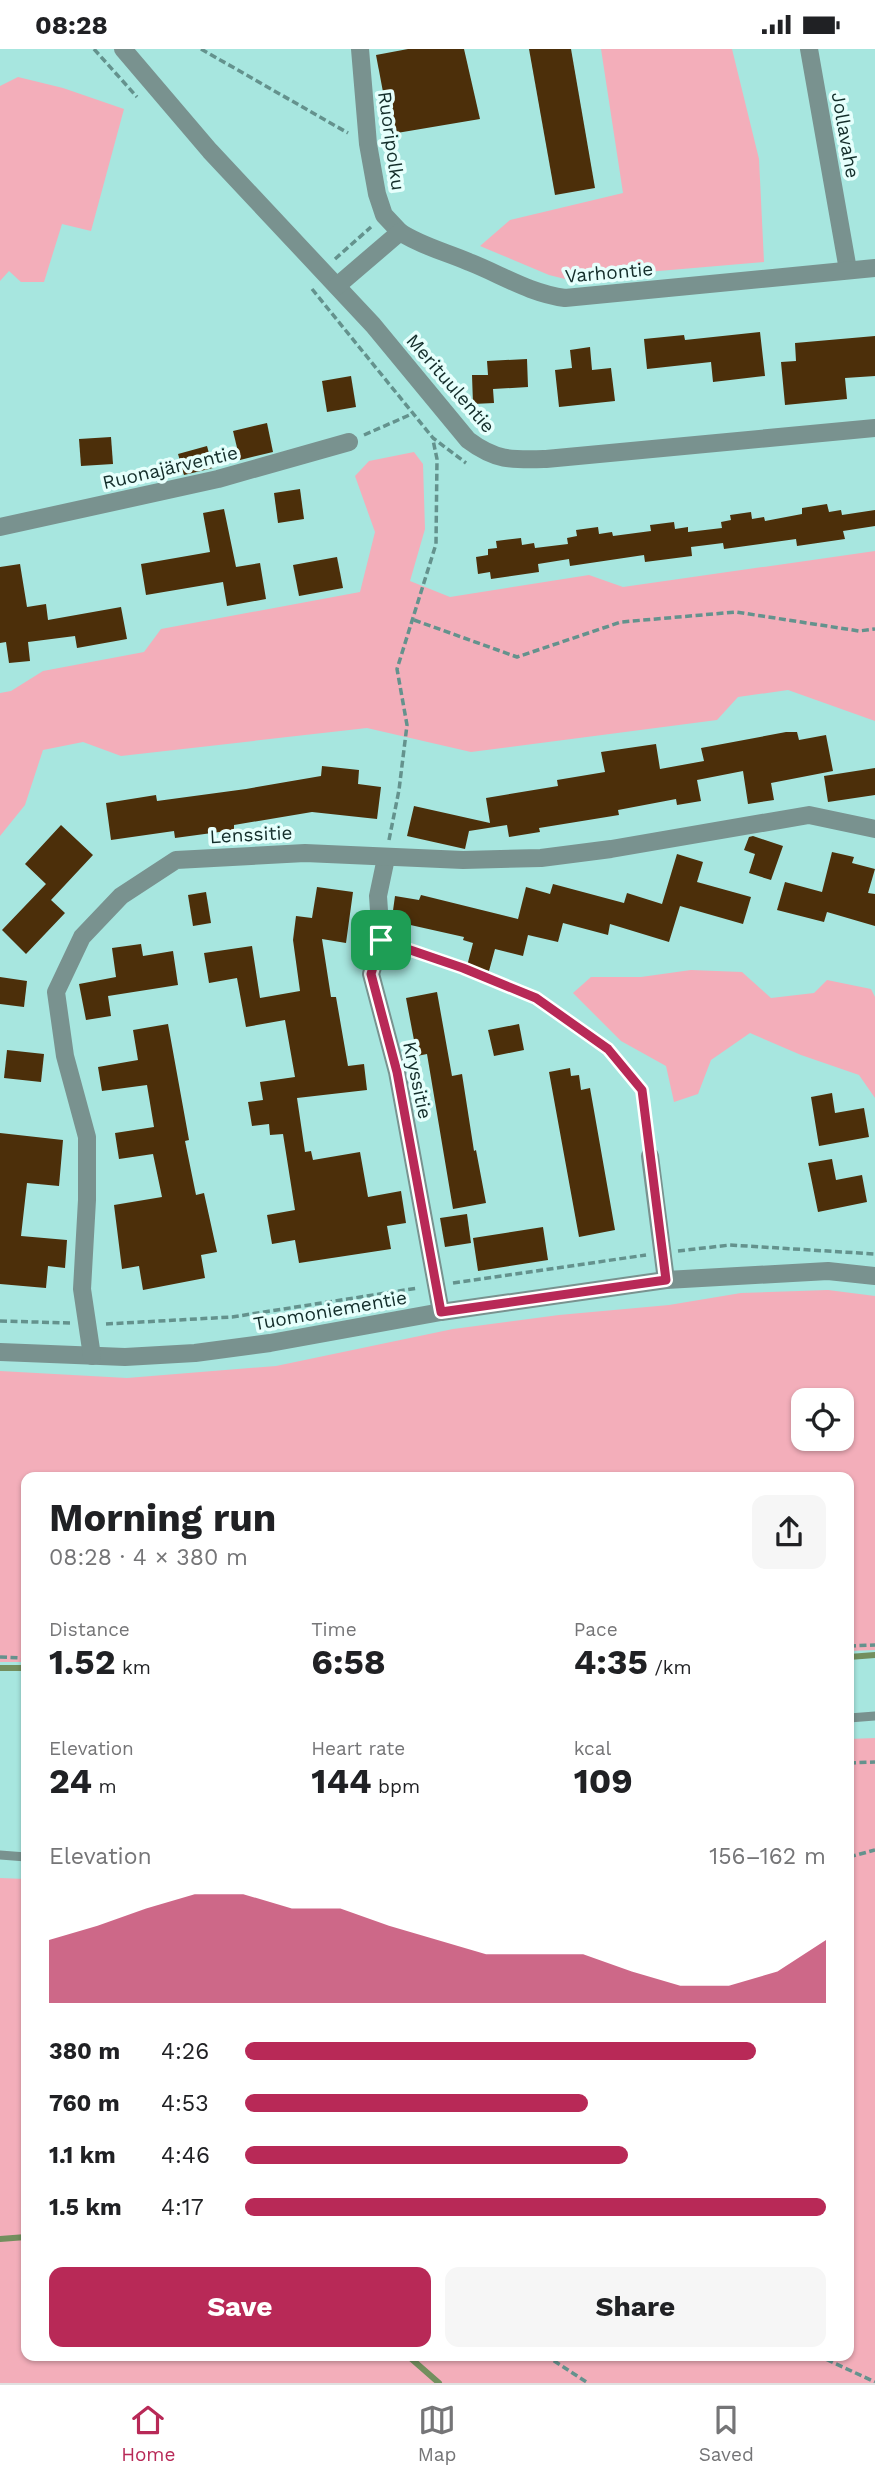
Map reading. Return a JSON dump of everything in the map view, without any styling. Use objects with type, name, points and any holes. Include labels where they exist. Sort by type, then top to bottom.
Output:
[{"type":"street","name":"Merituulentie","points":[[123,49],[209,151],[322,269],[373,325],[468,439],[485,453],[507,460],[546,460],[875,428]]},
{"type":"street","name":"Ruoripolku","points":[[360,49],[368,144],[377,194],[384,215],[400,232]]},
{"type":"street","name":"Jollavahe","points":[[809,49],[848,270]]},
{"type":"street","name":"Varhontie","points":[[400,232],[528,290],[565,298],[875,268]]},
{"type":"street","points":[[337,286],[400,232]]},
{"type":"street","name":"Ruonajärventie","points":[[0,527],[218,479],[349,442]]},
{"type":"street","name":"Lenssitie","points":[[92,1356],[82,1289],[87,1201],[87,1137],[65,1056],[56,992],[82,937],[121,896],[176,860],[305,853],[386,858],[541,858],[624,847],[809,815],[875,829]]},
{"type":"street","name":"Kryssitie","points":[[386,858],[377,896],[381,940],[371,974],[397,1072],[441,1312]]},
{"type":"street","points":[[650,1156],[666,1280]]},
{"type":"street","name":"Tuomoniementie","points":[[0,1352],[125,1357],[195,1353],[270,1343],[441,1312],[666,1280],[828,1271],[875,1276]]},
{"type":"lane","points":[[854,1718],[875,1716]]},
{"type":"lane","points":[[0,1856],[21,1857]]},
{"type":"path","points":[[201,49],[368,144]]},
{"type":"path","points":[[322,269],[384,215]]},
{"type":"path","points":[[349,442],[414,413]]},
{"type":"path","points":[[386,858],[407,725],[397,669],[436,544],[437,459],[433,438]]},
{"type":"path","points":[[414,620],[517,657],[621,622],[736,612],[859,631],[875,629]]},
{"type":"path","points":[[381,940],[463,968],[536,998],[608,1049],[642,1090],[650,1156]]},
{"type":"path","points":[[854,1646],[875,1645]]},
{"type":"path","points":[[0,1657],[21,1658]]},
{"type":"path","points":[[854,1763],[875,1762]]},
{"type":"path","points":[[854,1856],[875,1850]]},
{"type":"path","points":[[554,2361],[588,2383]]},
{"type":"path","points":[[830,2361],[875,2382]]},
{"type":"shaded area","points":[[601,49],[732,49],[759,159],[764,262],[565,279],[480,246],[510,220],[623,193]]},
{"type":"shaded area","points":[[18,77],[63,88],[124,109],[91,231],[62,224],[44,282],[21,282],[9,271],[0,281],[0,86]]},
{"type":"shaded area","points":[[414,452],[423,464],[425,529],[410,581],[450,597],[589,575],[623,587],[875,551],[875,721],[788,690],[738,697],[717,720],[471,752],[367,728],[121,756],[83,742],[43,750],[25,805],[0,836],[0,693],[11,691],[43,671],[144,652],[161,629],[360,592],[375,532],[355,476],[369,461]]},
{"type":"shaded area","points":[[691,970],[742,972],[771,998],[814,993],[827,980],[871,989],[875,997],[875,1098],[859,1075],[801,1055],[750,1033],[711,1060],[698,1094],[674,1102],[666,1066],[621,1041],[573,993],[591,977],[641,977]]},
{"type":"shaded area","points":[[828,1290],[875,1296],[875,1650],[854,1651],[854,1472],[21,1472],[21,1662],[0,1662],[0,1371],[127,1378],[276,1366],[453,1329],[559,1315],[669,1305],[741,1293]]},
{"type":"shaded area","points":[[875,1738],[875,2383],[0,2383],[0,1878],[21,1879],[21,2361],[854,2361],[854,1739]]},
{"type":"building","points":[[408,49],[464,49],[480,119],[391,134],[376,55]]},
{"type":"building","points":[[529,49],[571,49],[595,188],[555,195]]},
{"type":"building","points":[[760,332],[765,376],[713,382],[711,362],[647,369],[644,339],[684,335],[685,340]]},
{"type":"building","points":[[875,336],[875,376],[845,378],[847,399],[785,405],[781,362],[796,361],[795,343]]},
{"type":"building","points":[[590,347],[592,370],[611,368],[615,401],[559,407],[555,370],[572,368],[570,350]]},
{"type":"building","points":[[527,359],[528,387],[493,389],[494,403],[473,404],[472,375],[488,375],[487,361]]},
{"type":"building","points":[[351,376],[356,407],[327,412],[322,381]]},
{"type":"building","points":[[267,423],[273,452],[240,460],[233,431]]},
{"type":"building","points":[[111,437],[113,464],[81,466],[79,439]]},
{"type":"building","points":[[207,446],[213,468],[184,475],[178,454]]},
{"type":"building","points":[[300,489],[304,519],[278,523],[274,493]]},
{"type":"building","points":[[827,504],[829,512],[841,510],[842,515],[875,510],[875,526],[843,531],[845,539],[797,546],[796,539],[724,549],[723,543],[691,547],[692,556],[645,562],[644,555],[570,566],[569,559],[538,564],[539,572],[491,579],[490,572],[478,574],[476,557],[488,555],[488,549],[497,548],[496,541],[521,538],[522,545],[534,543],[535,548],[568,544],[567,538],[577,536],[576,530],[598,527],[599,534],[612,532],[613,536],[651,531],[650,525],[674,522],[675,529],[688,527],[688,532],[722,528],[721,522],[731,520],[730,515],[751,512],[752,519],[764,517],[765,521],[802,514],[802,508]]},
{"type":"building","points":[[224,509],[236,567],[260,563],[266,599],[227,606],[223,582],[146,595],[141,564],[210,552],[203,513]]},
{"type":"building","points":[[337,557],[343,588],[299,596],[293,565]]},
{"type":"building","points":[[20,564],[27,607],[46,604],[48,620],[121,607],[127,639],[77,648],[75,636],[28,642],[30,661],[9,663],[6,642],[0,643],[0,567]]},
{"type":"building","points":[[797,732],[799,740],[826,735],[833,771],[771,783],[774,800],[748,804],[743,771],[697,780],[701,801],[677,805],[676,799],[618,810],[619,815],[539,828],[540,832],[509,837],[507,825],[469,831],[465,849],[407,836],[414,806],[490,823],[486,798],[558,786],[557,780],[605,772],[601,752],[656,744],[660,769],[704,761],[701,748]]},
{"type":"building","points":[[322,766],[359,770],[358,784],[381,787],[377,819],[312,812],[234,825],[234,830],[175,838],[174,831],[111,840],[106,803],[156,795],[157,801],[246,789],[321,776]]},
{"type":"building","points":[[875,768],[875,795],[828,802],[824,776]]},
{"type":"building","points":[[61,825],[93,855],[51,900],[65,913],[26,954],[2,930],[46,884],[25,864]]},
{"type":"building","points":[[749,837],[783,846],[771,880],[749,873],[755,854],[744,850]]},
{"type":"building","points":[[832,852],[854,857],[852,863],[875,869],[868,893],[875,894],[875,926],[827,912],[824,922],[777,910],[785,882],[822,892]]},
{"type":"building","points":[[677,854],[703,862],[697,882],[751,897],[743,924],[680,906],[669,942],[610,924],[608,935],[563,923],[558,942],[528,935],[523,956],[495,949],[489,971],[467,966],[473,943],[463,940],[464,937],[406,924],[406,927],[391,925],[395,896],[419,900],[421,895],[518,919],[526,887],[550,894],[553,884],[624,903],[627,893],[662,904]]},
{"type":"building","points":[[317,887],[353,892],[346,943],[322,939],[331,997],[336,997],[348,1066],[364,1064],[367,1090],[297,1098],[305,1152],[311,1151],[313,1160],[360,1152],[368,1197],[401,1191],[406,1223],[387,1226],[391,1249],[299,1263],[295,1240],[272,1244],[267,1215],[295,1210],[283,1134],[270,1135],[269,1124],[252,1126],[248,1102],[263,1100],[260,1082],[295,1077],[285,1020],[246,1027],[237,978],[209,983],[204,953],[252,946],[260,998],[300,991],[293,940],[296,916],[312,918]]},
{"type":"building","points":[[206,892],[211,923],[193,926],[188,895]]},
{"type":"building","points":[[141,944],[143,956],[173,951],[178,985],[108,996],[111,1016],[86,1020],[79,984],[116,977],[112,948]]},
{"type":"building","points":[[0,977],[27,981],[24,1007],[0,1004]]},
{"type":"building","points":[[437,992],[452,1076],[462,1074],[474,1151],[476,1150],[486,1203],[453,1209],[427,1054],[417,1056],[406,998]]},
{"type":"building","points":[[168,1024],[189,1140],[185,1141],[196,1195],[204,1193],[217,1252],[201,1255],[205,1278],[143,1290],[139,1266],[122,1269],[114,1205],[162,1197],[153,1154],[119,1159],[115,1133],[154,1127],[147,1085],[102,1091],[98,1067],[138,1060],[133,1030]]},
{"type":"building","points":[[519,1024],[524,1050],[494,1056],[488,1030]]},
{"type":"building","points":[[7,1050],[44,1054],[41,1082],[4,1078]]},
{"type":"building","points":[[570,1068],[571,1076],[579,1075],[581,1090],[590,1088],[615,1230],[579,1237],[549,1072]]},
{"type":"building","points":[[832,1093],[835,1113],[864,1108],[869,1137],[819,1146],[811,1097]]},
{"type":"building","points":[[0,1133],[63,1140],[59,1186],[27,1183],[21,1236],[67,1240],[65,1268],[48,1266],[46,1288],[0,1284]]},
{"type":"building","points":[[832,1159],[836,1180],[862,1175],[867,1202],[818,1212],[808,1163]]},
{"type":"building","points":[[467,1214],[471,1243],[445,1247],[440,1218]]},
{"type":"building","points":[[543,1227],[548,1260],[478,1271],[473,1238]]},
{"type":"waterway","points":[[854,1657],[875,1655]]},
{"type":"waterway","points":[[0,1668],[21,1668]]},
{"type":"waterway","points":[[0,2239],[21,2237]]},
{"type":"waterway","points":[[414,2361],[439,2383]]},
{"type":"route","points":[[381,940],[463,968],[536,998],[608,1049],[642,1090],[666,1280],[441,1312],[397,1072],[371,974],[381,940]]}]
